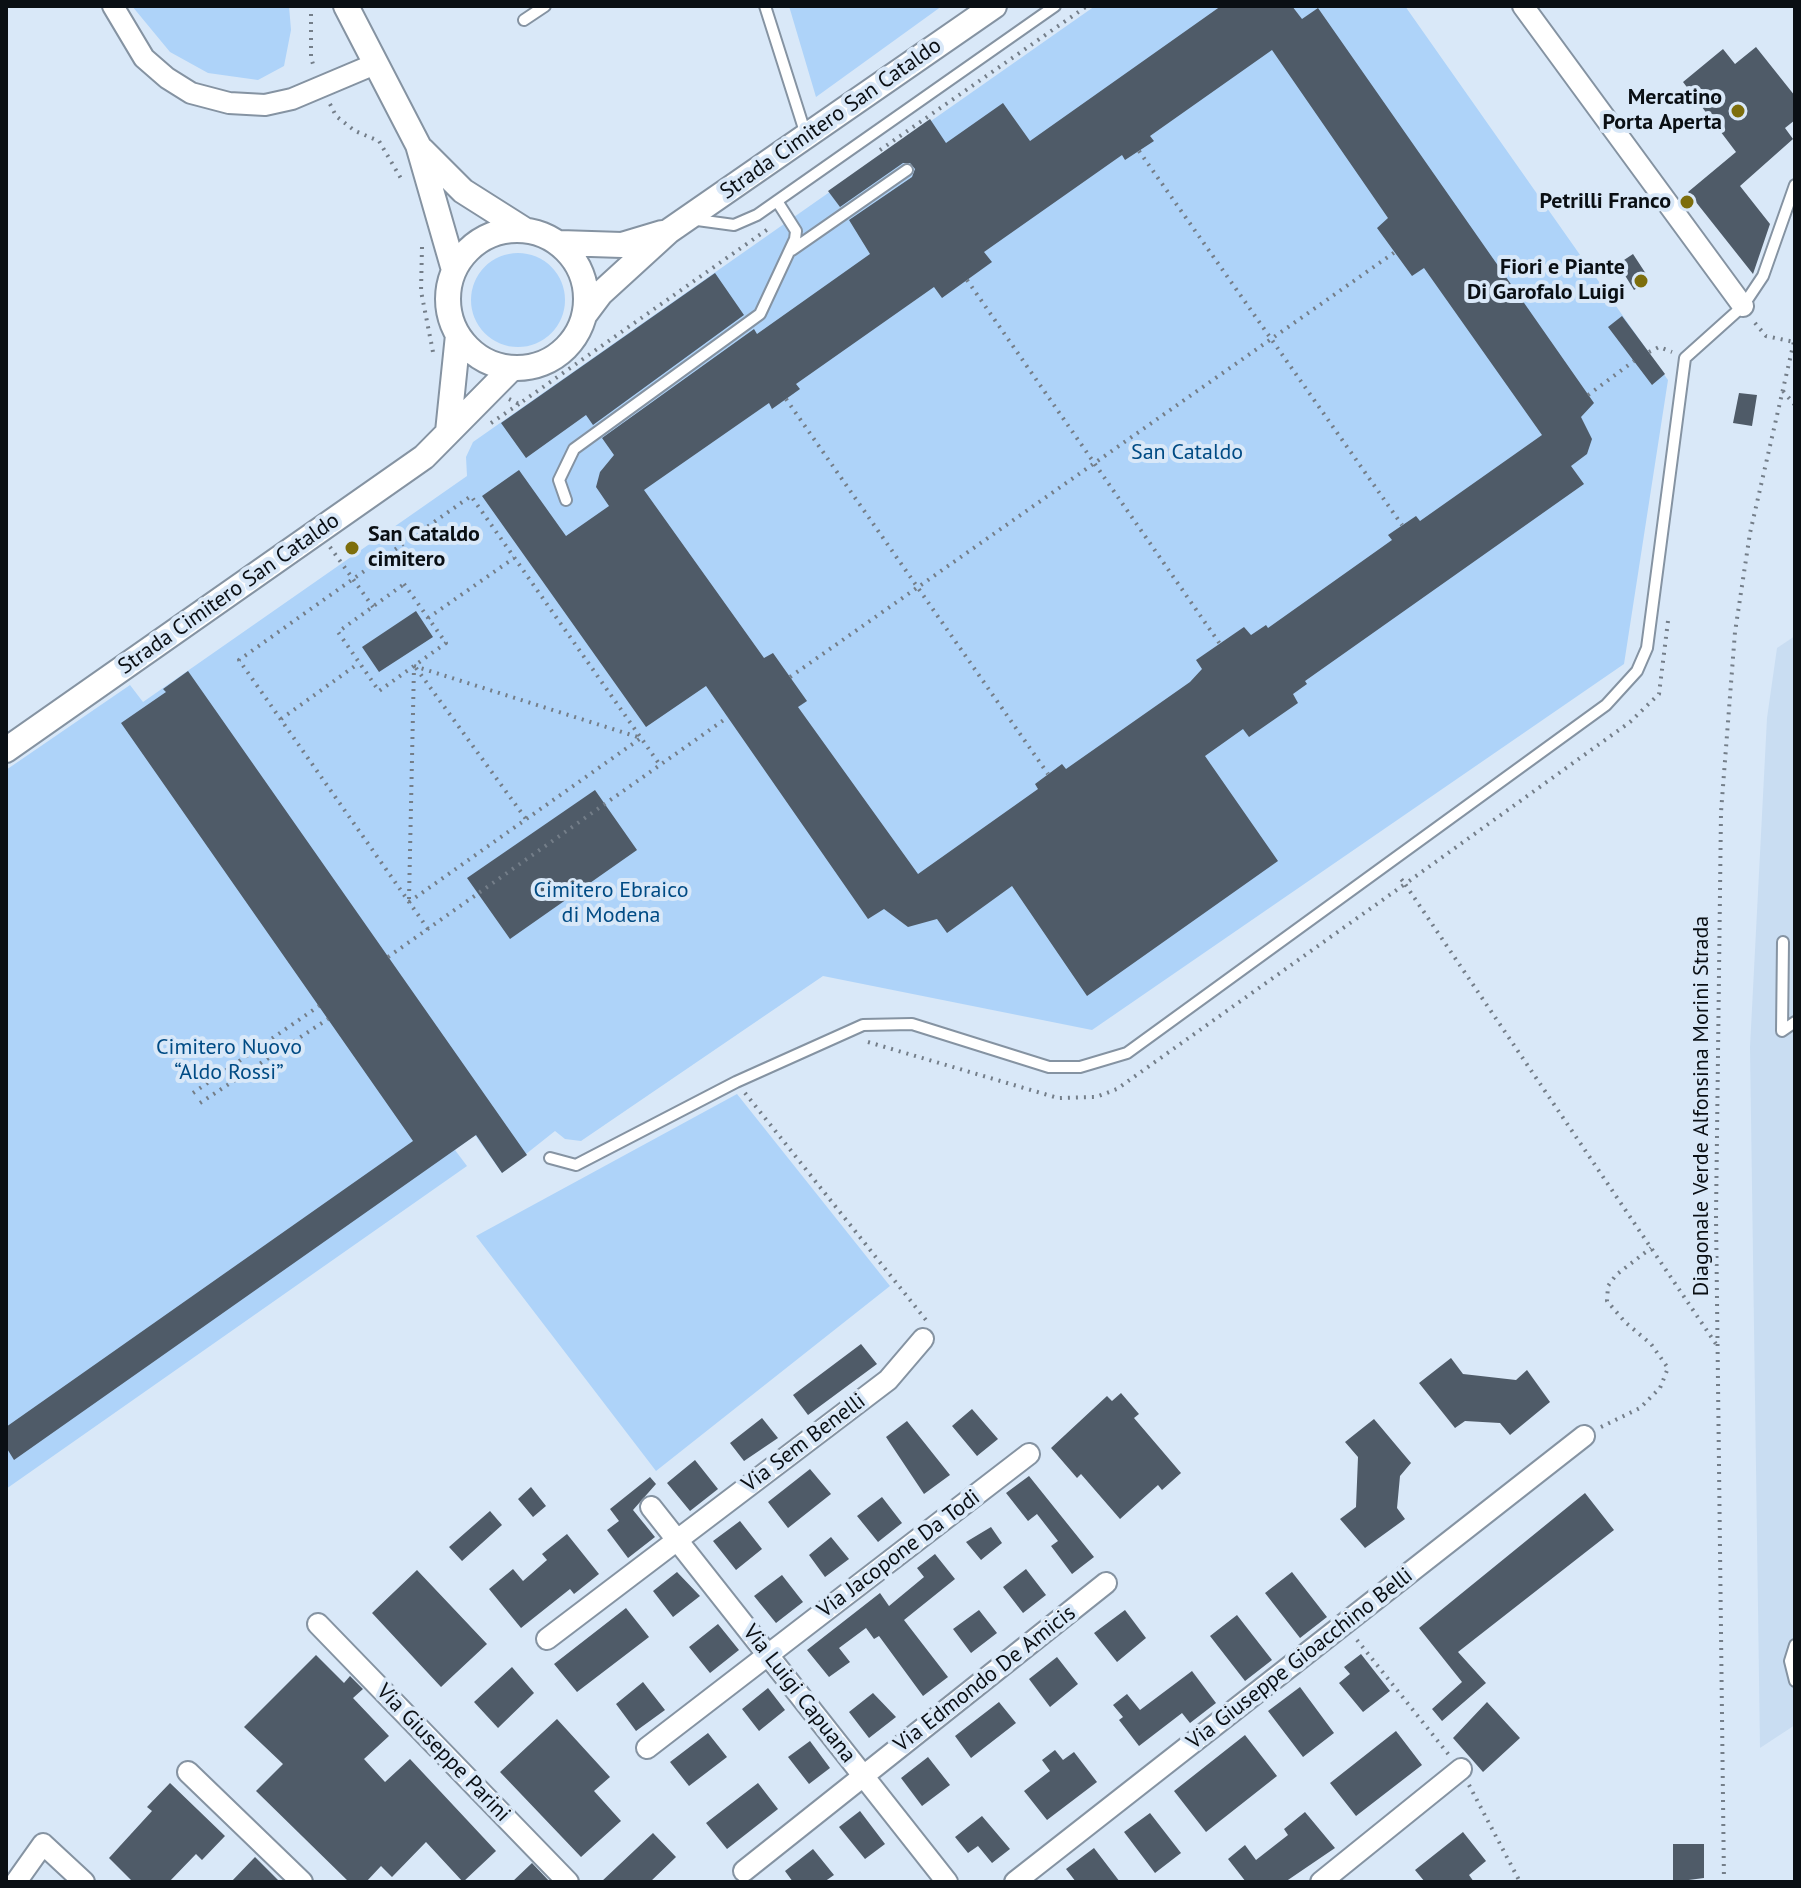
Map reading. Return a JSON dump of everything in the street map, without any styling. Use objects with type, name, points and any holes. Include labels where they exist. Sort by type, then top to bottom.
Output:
[{"type":"street","points":[[113,6],[144,58],[191,93],[229,103],[265,105],[322,88],[375,64]]},
{"type":"street","points":[[346,6],[418,145],[454,270],[448,303],[458,335],[448,432]]},
{"type":"street","name":"Strada Cimitero San Cataldo","points":[[585,314],[600,294],[678,225],[994,6]]},
{"type":"street","points":[[1523,6],[1743,306]]},
{"type":"street","points":[[418,145],[453,183],[523,229]]},
{"type":"street","name":"Strada Cimitero San Cataldo","points":[[560,243],[622,245],[678,225]]},
{"type":"street","points":[[454,270],[475,243],[506,230],[523,229],[543,233],[560,243],[574,257],[583,275],[587,294],[585,314],[576,337],[559,355],[537,366],[512,368],[481,358],[458,335]]},
{"type":"street","name":"Strada Cimitero San Cataldo","points":[[6,750],[424,457],[512,368]]},
{"type":"street","name":"Via Sem Benelli","points":[[547,1639],[888,1380],[923,1339]]},
{"type":"street","name":"Via Giuseppe Gioacchino Belli","points":[[1015,1882],[1584,1436]]},
{"type":"street","name":"Via Jacopone Da Todi","points":[[647,1748],[1029,1454]]},
{"type":"street","name":"Via Luigi Capuana","points":[[651,1507],[947,1882]]},
{"type":"street","name":"Via Edmondo De Amicis","points":[[744,1871],[1106,1583]]},
{"type":"street","name":"Via Giuseppe Parini","points":[[318,1624],[568,1882]]},
{"type":"street","points":[[1321,1882],[1461,1769]]},
{"type":"street","points":[[188,1772],[302,1882]]},
{"type":"street","points":[[16,1882],[43,1844],[84,1882]]},
{"type":"lane","points":[[524,20],[545,6]]},
{"type":"lane","points":[[765,6],[807,137]]},
{"type":"lane","points":[[678,225],[734,225],[777,201],[1055,6]]},
{"type":"lane","points":[[790,251],[907,170]]},
{"type":"lane","points":[[550,1158],[576,1165],[736,1082],[863,1025],[912,1024],[1049,1067],[1080,1067],[1103,1062],[1146,1040],[1606,705],[1637,671],[1647,648],[1685,358],[1743,306],[1763,276],[1795,185]]},
{"type":"lane","points":[[566,500],[559,480],[574,449],[760,314],[790,251],[796,231],[777,201]]},
{"type":"lane","points":[[1783,942],[1782,1031],[1795,1022]]},
{"type":"lane","points":[[1795,1645],[1790,1661],[1795,1681]]},
{"type":"path","points":[[311,6],[311,58],[336,116],[355,131],[379,141],[409,195]]},
{"type":"path","points":[[878,152],[1087,6]]},
{"type":"path","points":[[1139,151],[1402,525]]},
{"type":"path","points":[[492,391],[519,404],[786,216]]},
{"type":"path","points":[[422,235],[421,291],[428,339],[438,365],[455,374]]},
{"type":"path","points":[[790,677],[1395,252]]},
{"type":"path","points":[[967,280],[1220,644]]},
{"type":"path","points":[[1743,306],[1766,336],[1794,340]]},
{"type":"path","name":"Diagonale Verde Alfonsina Morini Strada","points":[[1724,1882],[1716,991],[1721,812],[1735,632],[1750,533],[1794,340]]},
{"type":"path","points":[[1649,352],[1659,347],[1685,358]]},
{"type":"path","points":[[1588,395],[1634,361]]},
{"type":"path","points":[[1783,391],[1795,405]]},
{"type":"path","points":[[786,399],[1048,774]]},
{"type":"path","points":[[428,929],[239,660],[353,579],[471,496],[660,765]]},
{"type":"path","points":[[325,541],[373,607]]},
{"type":"path","points":[[428,618],[514,558]]},
{"type":"path","points":[[404,584],[446,643],[379,691],[338,632],[373,607],[404,584]]},
{"type":"path","points":[[834,1037],[881,1045],[1058,1098],[1096,1097],[1117,1089],[1630,722],[1659,694],[1669,611]]},
{"type":"path","points":[[281,719],[359,663]]},
{"type":"path","points":[[414,666],[641,738]]},
{"type":"path","points":[[414,666],[526,819]]},
{"type":"path","points":[[409,902],[414,666]]},
{"type":"path","points":[[388,957],[728,717]]},
{"type":"path","points":[[409,902],[641,738]]},
{"type":"path","points":[[1391,863],[1717,1346]]},
{"type":"path","points":[[193,1093],[319,1006]]},
{"type":"path","points":[[200,1103],[328,1019]]},
{"type":"path","points":[[736,1082],[924,1313],[927,1321],[923,1339]]},
{"type":"path","points":[[1584,1436],[1640,1408],[1660,1388],[1668,1368],[1651,1344],[1625,1322],[1607,1301],[1608,1286],[1616,1275],[1651,1248]]},
{"type":"path","points":[[1344,1624],[1461,1769],[1520,1882]]},
{"type":"shaded area","points":[[1795,636],[1795,1725],[1760,1748],[1750,1047],[1767,718],[1777,648]]},
{"type":"green space","points":[[132,6],[289,6],[291,30],[284,66],[258,80],[208,73],[170,52]]},
{"type":"green space","points":[[789,6],[942,6],[816,97]]},
{"type":"green space","name":"San Cataldo","points":[[1095,6],[1405,6],[1668,380],[1624,664],[1092,1030],[823,976],[581,1141],[565,1139],[555,1131],[502,1173],[475,1135],[455,1150],[467,1166],[6,1489],[6,770],[130,685],[143,702],[467,476],[466,457],[473,442]]},
{"type":"green space","points":[[518,253],[536,257],[551,267],[561,282],[565,300],[561,318],[551,333],[536,343],[518,347],[500,343],[485,333],[475,318],[471,300],[475,282],[485,267],[500,257]]},
{"type":"green space","points":[[737,1094],[890,1286],[656,1471],[476,1236]]},
{"type":"building","points":[[1221,6],[1292,6],[1302,19],[1318,8],[1594,403],[1581,417],[1592,439],[1587,454],[1571,466],[1584,484],[1305,681],[1307,684],[1293,694],[1298,703],[1249,737],[1243,729],[1205,756],[1278,861],[1087,996],[1012,886],[947,933],[937,919],[908,927],[884,909],[868,919],[706,686],[646,727],[482,496],[519,470],[566,536],[609,506],[596,487],[600,472],[614,455],[602,438],[754,329],[757,334],[870,254],[849,220],[912,177],[915,169],[910,163],[903,163],[840,207],[828,191],[930,119],[946,143],[1003,103],[1030,141]],"holes":[[[1272,50],[1388,218],[1377,228],[1412,276],[1424,268],[1542,435],[1420,521],[1416,516],[1388,535],[1392,540],[1268,628],[1266,625],[1251,635],[1244,627],[1196,660],[1202,669],[1190,682],[1066,769],[1062,764],[1035,784],[1038,789],[918,874],[798,707],[807,701],[773,653],[764,658],[644,490],[769,403],[772,409],[800,389],[796,384],[934,287],[942,298],[992,262],[984,252],[1122,155],[1125,160],[1154,141],[1150,136]]]},
{"type":"building","points":[[1756,47],[1795,96],[1795,120],[1785,128],[1793,139],[1740,186],[1770,224],[1753,274],[1688,192],[1736,152],[1683,82],[1723,49],[1735,64]]},
{"type":"building","points":[[1633,254],[1650,280],[1634,290],[1618,264]]},
{"type":"building","points":[[715,273],[744,315],[593,425],[586,415],[526,458],[501,423]]},
{"type":"building","points":[[1622,316],[1665,374],[1652,385],[1608,327]]},
{"type":"building","points":[[1739,393],[1757,395],[1752,426],[1733,423]]},
{"type":"building","points":[[416,611],[433,637],[379,672],[362,647]]},
{"type":"building","points":[[188,671],[527,1155],[502,1173],[476,1135],[14,1460],[6,1447],[6,1427],[413,1141],[121,723],[166,692],[163,689]]},
{"type":"building","points":[[595,790],[637,850],[510,939],[467,878]]},
{"type":"building","points":[[861,1344],[877,1364],[808,1415],[793,1395]]},
{"type":"building","points":[[1451,1358],[1463,1374],[1516,1380],[1527,1370],[1550,1402],[1510,1435],[1500,1423],[1465,1421],[1455,1428],[1419,1383]]},
{"type":"building","points":[[1121,1393],[1139,1414],[1134,1418],[1181,1473],[1162,1490],[1158,1485],[1120,1519],[1081,1474],[1077,1478],[1051,1448],[1107,1396],[1112,1401]]},
{"type":"building","points":[[972,1409],[998,1439],[977,1456],[952,1426]]},
{"type":"building","points":[[762,1418],[778,1438],[744,1461],[730,1443]]},
{"type":"building","points":[[1374,1419],[1411,1463],[1400,1476],[1397,1508],[1405,1519],[1365,1548],[1340,1519],[1356,1507],[1358,1457],[1345,1442]]},
{"type":"building","points":[[907,1421],[950,1475],[924,1494],[886,1437]]},
{"type":"building","points":[[695,1460],[718,1489],[690,1511],[667,1483]]},
{"type":"building","points":[[810,1469],[831,1494],[788,1528],[768,1502]]},
{"type":"building","points":[[1029,1476],[1094,1557],[1072,1574],[1051,1546],[1058,1541],[1037,1514],[1028,1521],[1006,1493]]},
{"type":"building","points":[[650,1477],[656,1484],[633,1510],[655,1537],[628,1558],[607,1530],[619,1521],[610,1509]]},
{"type":"building","points":[[531,1487],[546,1506],[533,1517],[518,1499]]},
{"type":"building","points":[[1585,1493],[1614,1530],[1458,1652],[1486,1683],[1442,1721],[1432,1709],[1462,1682],[1419,1628]]},
{"type":"building","points":[[882,1497],[902,1523],[878,1542],[857,1516]]},
{"type":"building","points":[[490,1511],[502,1525],[462,1561],[449,1547]]},
{"type":"building","points":[[740,1521],[762,1549],[736,1570],[713,1541]]},
{"type":"building","points":[[991,1527],[1002,1543],[981,1560],[966,1542]]},
{"type":"building","points":[[567,1534],[599,1574],[574,1594],[570,1589],[521,1628],[489,1589],[513,1569],[523,1581],[547,1560],[542,1554]]},
{"type":"building","points":[[831,1537],[849,1559],[825,1577],[809,1555]]},
{"type":"building","points":[[935,1554],[955,1579],[904,1620],[948,1677],[923,1696],[879,1636],[874,1639],[866,1628],[839,1648],[850,1662],[829,1677],[807,1650],[880,1593],[889,1606],[924,1577],[917,1568]]},
{"type":"building","points":[[1026,1569],[1046,1595],[1023,1613],[1003,1587]]},
{"type":"building","points":[[417,1570],[487,1644],[441,1687],[372,1613]]},
{"type":"building","points":[[677,1572],[700,1596],[673,1617],[653,1591]]},
{"type":"building","points":[[1292,1572],[1327,1617],[1300,1638],[1265,1593]]},
{"type":"building","points":[[782,1575],[803,1602],[776,1623],[754,1596]]},
{"type":"building","points":[[626,1608],[649,1637],[577,1692],[554,1664]]},
{"type":"building","points":[[979,1610],[997,1633],[971,1653],[953,1629]]},
{"type":"building","points":[[1125,1610],[1146,1638],[1117,1662],[1094,1633]]},
{"type":"building","points":[[1237,1615],[1272,1660],[1245,1681],[1210,1636]]},
{"type":"building","points":[[718,1624],[739,1650],[710,1673],[689,1647]]},
{"type":"building","points":[[1361,1654],[1390,1691],[1363,1712],[1339,1683],[1350,1674],[1344,1667]]},
{"type":"building","points":[[316,1655],[344,1683],[350,1676],[363,1689],[353,1698],[389,1736],[364,1759],[385,1782],[410,1759],[496,1851],[463,1882],[426,1842],[392,1877],[381,1866],[366,1882],[349,1882],[256,1791],[283,1764],[244,1727]]},
{"type":"building","points":[[1057,1657],[1078,1684],[1050,1707],[1029,1679]]},
{"type":"building","points":[[512,1667],[534,1693],[498,1728],[474,1702]]},
{"type":"building","points":[[1192,1671],[1216,1703],[1190,1723],[1182,1713],[1139,1746],[1119,1720],[1123,1717],[1113,1705],[1127,1694],[1140,1710]]},
{"type":"building","points":[[643,1682],[665,1710],[636,1731],[616,1704]]},
{"type":"building","points":[[1300,1687],[1334,1733],[1303,1757],[1268,1711]]},
{"type":"building","points":[[768,1688],[785,1710],[759,1731],[742,1709]]},
{"type":"building","points":[[873,1693],[896,1717],[869,1738],[849,1712]]},
{"type":"building","points":[[999,1702],[1016,1723],[971,1758],[955,1736]]},
{"type":"building","points":[[1487,1702],[1520,1738],[1483,1772],[1453,1738]]},
{"type":"building","points":[[557,1719],[610,1777],[594,1791],[621,1821],[581,1857],[500,1772]]},
{"type":"building","points":[[1396,1731],[1422,1765],[1356,1816],[1330,1783]]},
{"type":"building","points":[[708,1733],[727,1757],[689,1786],[670,1762]]},
{"type":"building","points":[[1245,1735],[1277,1776],[1206,1832],[1174,1791]]},
{"type":"building","points":[[810,1741],[830,1768],[809,1784],[788,1757]]},
{"type":"building","points":[[1055,1750],[1063,1760],[1074,1752],[1097,1782],[1047,1820],[1024,1791],[1050,1771],[1042,1760]]},
{"type":"building","points":[[928,1757],[950,1785],[922,1806],[901,1778]]},
{"type":"building","points":[[170,1783],[225,1836],[202,1860],[196,1854],[169,1882],[133,1882],[109,1858],[152,1811],[147,1807]]},
{"type":"building","points":[[758,1783],[778,1809],[727,1849],[706,1823]]},
{"type":"building","points":[[860,1811],[885,1844],[865,1859],[839,1827]]},
{"type":"building","points":[[1305,1812],[1335,1848],[1285,1882],[1246,1882],[1228,1859],[1245,1845],[1256,1860],[1288,1835],[1284,1829]]},
{"type":"building","points":[[1150,1813],[1181,1853],[1155,1873],[1124,1832]]},
{"type":"building","points":[[982,1816],[1010,1849],[992,1863],[978,1846],[968,1853],[955,1837]]},
{"type":"building","points":[[1463,1832],[1486,1861],[1469,1875],[1474,1882],[1425,1882],[1415,1870]]},
{"type":"building","points":[[653,1833],[676,1857],[650,1882],[601,1882]]},
{"type":"building","points":[[1673,1844],[1704,1844],[1704,1878],[1673,1882]]},
{"type":"building","points":[[1094,1848],[1120,1882],[1076,1882],[1066,1869]]},
{"type":"building","points":[[813,1849],[834,1875],[824,1882],[793,1882],[785,1871]]},
{"type":"building","points":[[255,1857],[280,1882],[231,1882]]},
{"type":"building","points":[[532,1863],[550,1882],[512,1882]]},
{"type":"place","name":"Mercatino Porta Aperta","points":[[1738,111]]},
{"type":"place","name":"Petrilli Franco","points":[[1687,202]]},
{"type":"place","name":"Fiori e Piante Di Garofalo Luigi","points":[[1641,281]]},
{"type":"place","name":"San Cataldo cimitero","points":[[352,548]]},
{"type":"park label","name":"Cimitero Ebraico di Modena","points":[[611,904]]},
{"type":"park label","name":"Cimitero Nuovo “Aldo Rossi”","points":[[229,1060]]}]
